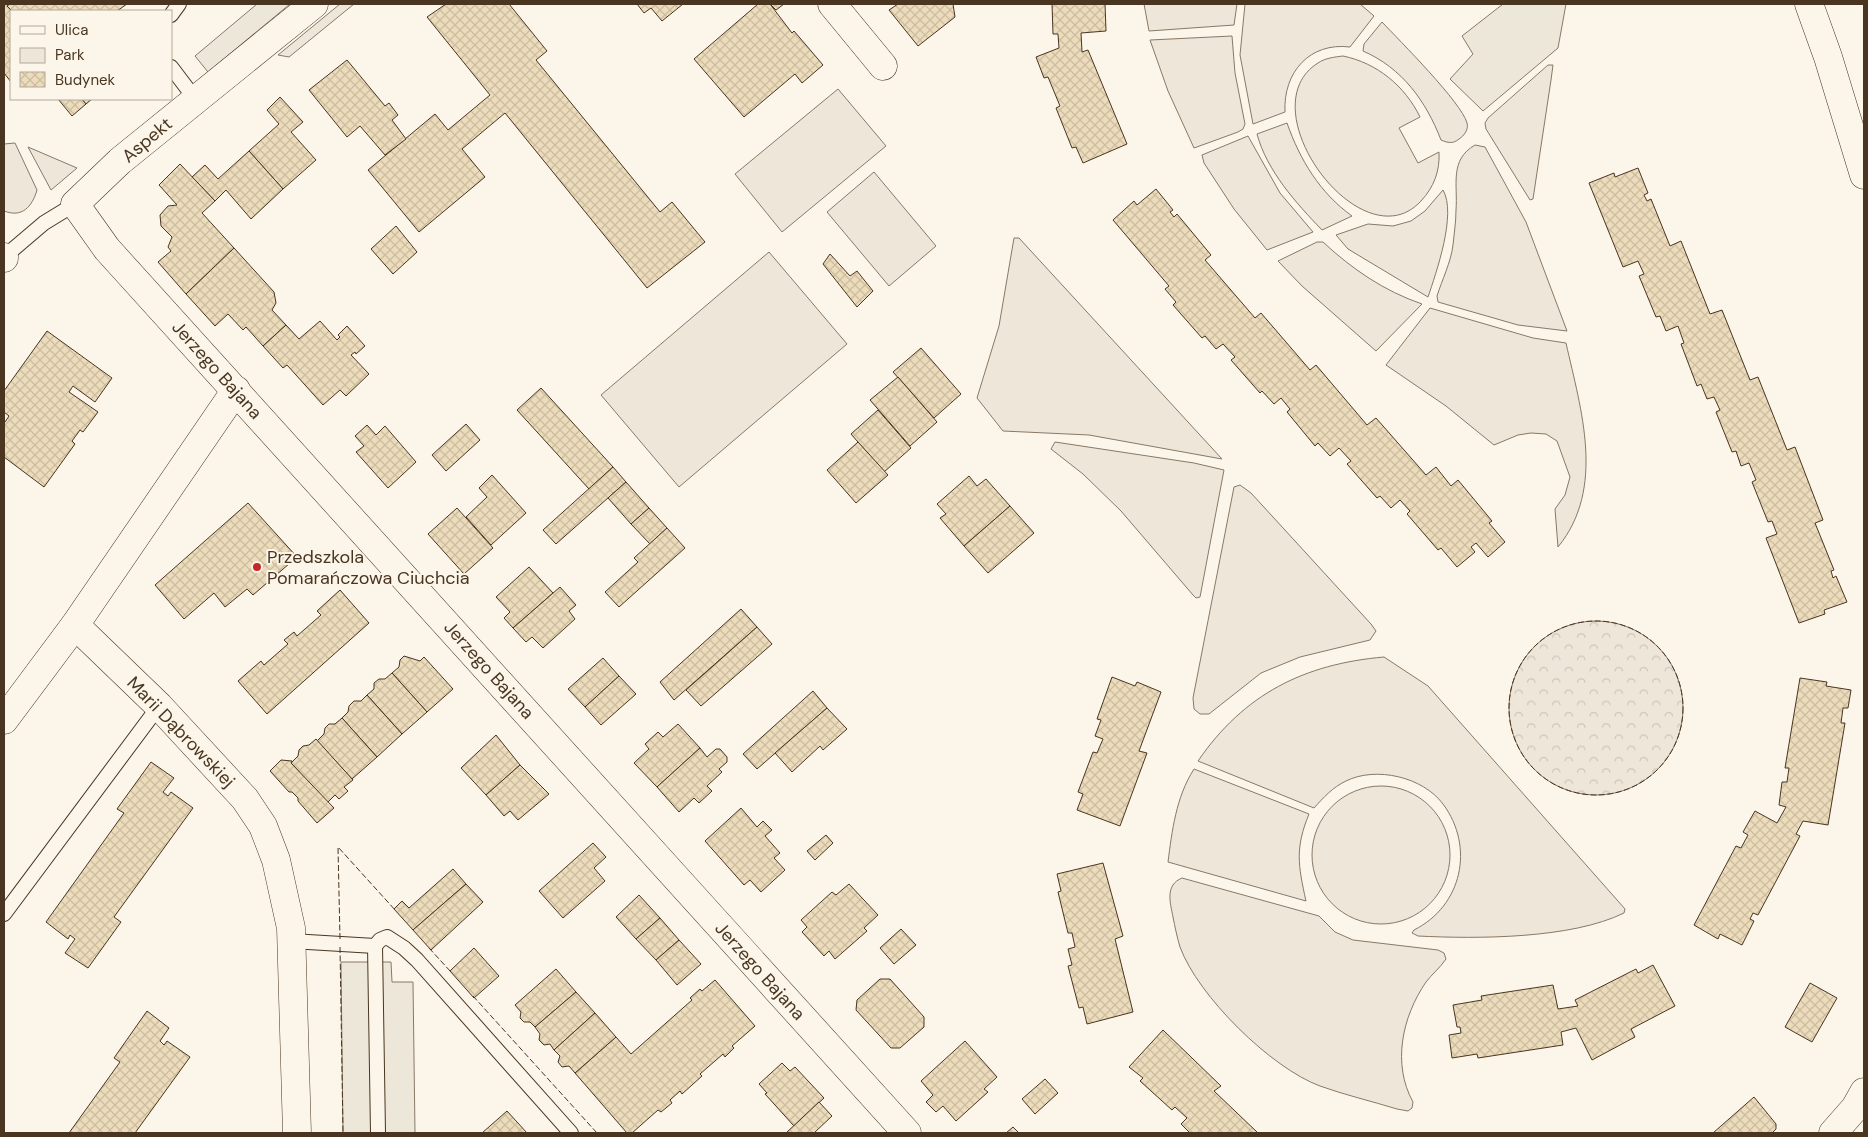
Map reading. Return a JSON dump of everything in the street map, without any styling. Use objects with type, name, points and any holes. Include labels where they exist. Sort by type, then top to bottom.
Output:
[{"type":"street","name":"Aspekt","points":[[75,204],[120,161],[314,4]]},
{"type":"street","points":[[832,4],[883,66]]},
{"type":"street","points":[[1809,4],[1828,57],[1864,175]]},
{"type":"street","name":"Jerzego Bajana","points":[[75,204],[107,249],[906,1133]]},
{"type":"street","points":[[4,720],[76,625],[236,390]]},
{"type":"street","name":"Marii Dąbrowskiej","points":[[76,625],[159,706],[245,799],[263,826],[276,860],[291,928],[297,1133]]},
{"type":"street","points":[[1835,1132],[1864,1092]]},
{"type":"lane","points":[[172,68],[196,100]]},
{"type":"lane","name":"Aspekt","points":[[4,257],[44,223],[75,204]]},
{"type":"lane","points":[[4,914],[159,706]]},
{"type":"lane","points":[[378,1133],[375,946],[380,940],[387,937],[404,948],[571,1133]]},
{"type":"lane","points":[[291,941],[375,946]]},
{"type":"green space","points":[[1144,4],[1237,4],[1234,25],[1149,31]]},
{"type":"green space","points":[[1245,4],[1360,4],[1374,16],[1350,47],[1323,49],[1311,55],[1302,63],[1294,73],[1289,84],[1285,112],[1253,124],[1240,55]]},
{"type":"green space","points":[[1382,22],[1429,72],[1463,114],[1467,123],[1467,130],[1457,141],[1446,142],[1441,140],[1428,112],[1411,87],[1390,67],[1363,51],[1364,44]]},
{"type":"green space","points":[[1232,36],[1235,73],[1245,124],[1243,129],[1238,132],[1194,148],[1168,91],[1150,40]]},
{"type":"green space","points":[[1343,56],[1355,59],[1378,70],[1398,86],[1414,106],[1420,117],[1399,128],[1418,163],[1439,152],[1437,172],[1429,190],[1421,201],[1397,215],[1370,213],[1343,197],[1320,173],[1303,143],[1295,113],[1299,84],[1318,63]]},
{"type":"green space","points":[[1548,65],[1553,65],[1533,199],[1530,200],[1486,129],[1485,123],[1488,118]]},
{"type":"green space","points":[[838,89],[886,146],[782,232],[735,174]]},
{"type":"green space","points":[[1287,123],[1298,150],[1312,175],[1330,197],[1352,216],[1322,230],[1302,209],[1275,174],[1257,134]]},
{"type":"green space","points":[[1248,136],[1280,193],[1313,232],[1267,250],[1234,209],[1204,163],[1202,155]]},
{"type":"green space","points":[[15,143],[37,190],[25,210],[10,213],[4,211],[4,144]]},
{"type":"green space","points":[[1475,145],[1485,147],[1526,222],[1567,331],[1518,325],[1438,302],[1437,296],[1453,245],[1456,214],[1456,174],[1461,158]]},
{"type":"green space","points":[[28,147],[77,168],[51,190]]},
{"type":"green space","points":[[874,172],[936,246],[889,286],[827,212]]},
{"type":"green space","points":[[1443,190],[1447,201],[1447,228],[1428,297],[1348,249],[1336,235],[1368,224],[1393,226],[1411,221],[1425,211]]},
{"type":"green space","points":[[1014,238],[1019,238],[1222,459],[1089,435],[1003,431],[977,398],[999,326]]},
{"type":"green space","points":[[1317,242],[1323,242],[1357,270],[1382,286],[1422,304],[1376,351],[1302,286],[1278,261]]},
{"type":"green space","points":[[769,252],[847,344],[679,487],[601,395]]},
{"type":"green space","points":[[1430,308],[1533,338],[1566,343],[1583,421],[1586,474],[1582,500],[1573,524],[1558,547],[1555,509],[1565,495],[1570,477],[1557,441],[1546,434],[1531,433],[1518,435],[1494,445],[1446,406],[1386,365]]},
{"type":"green space","points":[[1055,442],[1194,463],[1224,470],[1200,597],[1196,598],[1193,595],[1121,511],[1083,474],[1051,449]]},
{"type":"green space","points":[[1240,485],[1251,493],[1376,631],[1370,640],[1300,657],[1261,673],[1209,714],[1200,714],[1194,709],[1193,698],[1234,487]]},
{"type":"green space","points":[[1605,621],[1629,627],[1645,635],[1658,646],[1669,659],[1677,675],[1682,691],[1682,725],[1677,741],[1669,757],[1658,770],[1645,781],[1621,792],[1605,795],[1587,795],[1571,792],[1547,781],[1523,757],[1510,725],[1509,699],[1512,683],[1523,659],[1547,635],[1579,622]]},
{"type":"green space","points":[[1384,657],[1428,686],[1625,909],[1624,913],[1602,922],[1551,932],[1495,937],[1418,936],[1412,933],[1414,930],[1430,919],[1443,906],[1453,891],[1461,856],[1459,838],[1453,821],[1443,804],[1424,787],[1398,777],[1371,774],[1341,783],[1314,808],[1198,761],[1235,717],[1256,700],[1278,686],[1302,675],[1328,667]]},
{"type":"green space","points":[[1194,769],[1309,814],[1302,837],[1299,857],[1306,901],[1168,862],[1173,826],[1179,803]]},
{"type":"green space","points":[[1381,786],[1407,791],[1430,806],[1445,829],[1450,855],[1445,881],[1430,904],[1407,919],[1381,924],[1355,919],[1332,904],[1317,881],[1312,855],[1317,829],[1332,806],[1355,791]]},
{"type":"green space","points":[[1182,878],[1319,916],[1335,932],[1353,940],[1438,950],[1444,953],[1446,959],[1426,982],[1411,1010],[1406,1025],[1403,1041],[1403,1072],[1413,1102],[1412,1108],[1408,1111],[1397,1109],[1320,1086],[1280,1064],[1238,1028],[1203,987],[1189,966],[1180,947],[1170,894],[1173,885]]},
{"type":"shaded area","points":[[257,4],[290,4],[208,72],[195,56]]},
{"type":"shaded area","points":[[340,4],[354,4],[289,57],[278,55]]},
{"type":"shaded area","points":[[1503,4],[1566,4],[1558,48],[1483,111],[1450,79],[1473,54],[1462,36]]},
{"type":"shaded area","points":[[341,962],[391,962],[392,982],[413,982],[415,1133],[343,1133]]},
{"type":"building","points":[[4,4],[10,4],[7,6],[11,10],[10,81],[4,73]]},
{"type":"building","points":[[10,4],[127,4],[118,10],[11,10],[7,6]]},
{"type":"building","points":[[446,4],[509,4],[547,51],[536,60],[660,212],[672,202],[705,242],[647,288],[505,113],[462,149],[485,177],[419,232],[368,170],[435,114],[448,130],[490,95],[427,17]]},
{"type":"building","points":[[637,4],[683,4],[662,21],[651,8],[644,13]]},
{"type":"building","points":[[758,4],[770,4],[792,33],[794,31],[823,65],[802,83],[795,74],[744,117],[694,59]]},
{"type":"building","points":[[770,4],[784,4],[776,10]]},
{"type":"building","points":[[898,4],[953,4],[955,17],[918,46],[889,10]]},
{"type":"building","points":[[1052,4],[1105,4],[1106,31],[1081,33],[1082,52],[1088,50],[1127,144],[1083,163],[1076,147],[1072,148],[1056,108],[1060,106],[1048,77],[1044,78],[1036,57],[1059,48],[1058,34],[1053,34]]},
{"type":"building","points":[[347,60],[385,106],[389,103],[398,115],[392,120],[406,139],[385,155],[360,126],[347,137],[309,90]]},
{"type":"building","points":[[280,97],[303,122],[291,132],[316,160],[283,189],[249,151],[279,124],[267,110]]},
{"type":"building","points":[[59,100],[83,100],[86,104],[72,116]]},
{"type":"building","points":[[83,100],[91,100],[86,104]]},
{"type":"building","points":[[249,151],[283,189],[251,219],[226,190],[215,201],[192,177],[205,165],[218,179]]},
{"type":"building","points":[[180,164],[215,201],[202,213],[234,248],[186,294],[158,262],[171,251],[168,247],[172,237],[161,226],[160,215],[168,206],[177,205],[159,185]]},
{"type":"building","points":[[1638,168],[1648,193],[1644,195],[1647,201],[1651,199],[1670,246],[1681,241],[1710,314],[1722,310],[1750,380],[1758,377],[1787,450],[1795,447],[1823,520],[1815,523],[1834,570],[1831,571],[1833,578],[1836,576],[1847,602],[1824,610],[1825,614],[1799,623],[1766,538],[1777,534],[1772,521],[1768,522],[1752,482],[1756,480],[1749,463],[1741,466],[1736,451],[1732,452],[1716,412],[1720,410],[1714,397],[1707,399],[1701,384],[1697,386],[1681,344],[1684,343],[1678,326],[1666,331],[1660,316],[1656,317],[1639,276],[1644,274],[1638,261],[1623,267],[1589,183],[1614,173],[1615,177]]},
{"type":"building","points":[[1156,189],[1173,210],[1170,212],[1174,217],[1177,214],[1211,255],[1205,260],[1255,318],[1261,313],[1310,370],[1316,365],[1367,425],[1376,418],[1426,475],[1436,467],[1451,486],[1458,480],[1492,521],[1489,523],[1505,542],[1488,557],[1476,543],[1471,547],[1475,552],[1457,567],[1441,548],[1438,550],[1407,514],[1410,511],[1400,500],[1391,508],[1380,496],[1377,498],[1347,464],[1351,461],[1339,448],[1330,456],[1318,443],[1315,446],[1287,412],[1290,409],[1281,398],[1274,404],[1262,391],[1260,393],[1231,360],[1235,357],[1223,344],[1216,349],[1205,336],[1202,338],[1173,305],[1176,302],[1165,289],[1169,286],[1113,220],[1134,201],[1137,205]]},
{"type":"building","points":[[396,226],[417,252],[393,274],[371,249]]},
{"type":"building","points":[[234,248],[274,292],[276,303],[272,310],[286,325],[263,346],[246,327],[243,330],[228,314],[215,326],[186,294]]},
{"type":"building","points":[[830,254],[850,276],[857,271],[873,291],[857,307],[823,264]]},
{"type":"building","points":[[320,321],[337,340],[340,337],[338,335],[347,326],[365,346],[356,354],[355,352],[351,355],[369,374],[346,396],[340,390],[323,405],[287,365],[283,368],[263,346],[286,325],[299,339]]},
{"type":"building","points":[[47,331],[112,378],[95,402],[73,386],[69,392],[98,412],[83,432],[80,430],[72,441],[75,444],[44,487],[4,457],[4,421],[9,416],[4,412],[4,391]]},
{"type":"building","points":[[921,348],[961,394],[934,418],[893,372]]},
{"type":"building","points":[[898,377],[937,422],[910,446],[870,400]]},
{"type":"building","points":[[541,388],[613,467],[589,489],[517,410]]},
{"type":"building","points":[[878,410],[911,448],[884,472],[851,434]]},
{"type":"building","points":[[466,424],[480,440],[446,471],[432,455]]},
{"type":"building","points":[[367,425],[376,435],[385,426],[416,462],[388,488],[356,452],[364,446],[355,436]]},
{"type":"building","points":[[858,442],[888,475],[856,503],[827,470]]},
{"type":"building","points":[[613,467],[626,482],[556,544],[543,530]]},
{"type":"building","points":[[492,475],[526,513],[491,545],[466,517],[487,497],[479,488]]},
{"type":"building","points":[[969,476],[977,486],[986,479],[1010,506],[964,546],[940,518],[946,514],[937,504]]},
{"type":"building","points":[[626,482],[649,508],[631,524],[608,498]]},
{"type":"building","points":[[248,503],[297,557],[253,595],[247,589],[225,607],[214,593],[184,619],[155,585]]},
{"type":"building","points":[[1010,506],[1034,533],[988,573],[964,546]]},
{"type":"building","points":[[457,508],[493,548],[464,574],[428,534]]},
{"type":"building","points":[[649,508],[667,528],[650,544],[631,524]]},
{"type":"building","points":[[667,528],[685,548],[619,607],[605,592],[638,562],[634,558]]},
{"type":"building","points":[[529,567],[553,593],[513,628],[504,618],[510,612],[496,597]]},
{"type":"building","points":[[560,587],[576,605],[569,611],[575,619],[543,648],[532,637],[526,642],[513,628]]},
{"type":"building","points":[[340,590],[369,623],[267,714],[238,681],[261,661],[264,665],[288,644],[284,640],[294,632],[297,636],[321,615],[317,611]]},
{"type":"building","points":[[741,609],[757,627],[674,700],[660,682]]},
{"type":"building","points":[[757,627],[772,644],[701,706],[686,690]]},
{"type":"building","points":[[404,656],[420,661],[424,657],[453,689],[427,712],[392,673],[399,667],[400,660]]},
{"type":"building","points":[[603,658],[619,676],[585,707],[568,689]]},
{"type":"building","points":[[392,673],[427,712],[402,734],[367,695],[374,689],[374,683],[379,679],[385,679]]},
{"type":"building","points":[[619,676],[636,694],[601,725],[585,707]]},
{"type":"building","points":[[1112,677],[1135,686],[1137,682],[1161,692],[1139,751],[1147,753],[1120,826],[1077,810],[1083,794],[1078,792],[1093,752],[1097,753],[1103,739],[1095,736],[1101,720],[1097,719]]},
{"type":"building","points":[[1800,678],[1827,682],[1826,686],[1851,690],[1848,708],[1843,708],[1841,723],[1845,723],[1828,825],[1803,821],[1796,834],[1800,836],[1758,915],[1753,913],[1750,919],[1754,921],[1742,945],[1720,934],[1718,939],[1694,925],[1736,846],[1741,848],[1748,835],[1743,832],[1755,811],[1777,823],[1786,807],[1779,805],[1782,782],[1787,782],[1789,768],[1785,768]]},
{"type":"building","points":[[813,691],[827,708],[757,769],[743,754]]},
{"type":"building","points":[[367,695],[402,734],[377,757],[342,718],[354,701],[361,701]]},
{"type":"building","points":[[827,708],[847,729],[823,750],[820,746],[792,772],[775,753]]},
{"type":"building","points":[[342,718],[377,757],[352,779],[317,741],[324,734],[325,728],[329,724],[335,724]]},
{"type":"building","points":[[678,724],[700,748],[657,787],[634,763],[649,749],[645,744],[658,732],[663,737]]},
{"type":"building","points":[[496,735],[520,765],[486,795],[461,768]]},
{"type":"building","points":[[316,739],[353,780],[344,787],[348,791],[339,799],[335,795],[327,803],[291,763],[298,756],[299,750],[303,746],[309,745]]},
{"type":"building","points":[[700,748],[707,757],[716,749],[720,749],[727,757],[727,762],[719,769],[722,772],[707,786],[712,791],[699,803],[694,798],[679,812],[657,787]]},
{"type":"building","points":[[281,760],[292,761],[291,763],[334,808],[317,823],[298,801],[298,798],[292,792],[289,792],[270,771]]},
{"type":"building","points":[[151,762],[174,778],[163,792],[168,796],[171,792],[193,808],[114,917],[121,922],[88,968],[65,953],[75,939],[70,935],[68,939],[46,922],[124,813],[117,809]]},
{"type":"building","points":[[520,765],[549,794],[518,820],[510,811],[504,816],[486,795]]},
{"type":"building","points":[[741,808],[757,827],[763,821],[772,830],[765,836],[780,853],[774,858],[785,870],[761,892],[750,880],[744,885],[705,841]]},
{"type":"building","points":[[826,835],[833,843],[815,860],[807,851]]},
{"type":"building","points":[[593,843],[606,857],[594,868],[605,881],[563,918],[539,891]]},
{"type":"building","points":[[1103,863],[1123,936],[1115,939],[1133,1012],[1087,1024],[1083,1007],[1079,1008],[1068,966],[1072,965],[1068,949],[1075,947],[1072,933],[1068,933],[1058,892],[1061,891],[1057,874]]},
{"type":"building","points":[[453,869],[466,884],[413,930],[394,909],[402,901],[409,908]]},
{"type":"building","points":[[466,884],[483,902],[431,950],[413,930]]},
{"type":"building","points":[[849,884],[878,915],[864,928],[867,931],[835,959],[829,951],[824,956],[802,932],[807,927],[801,920],[832,892],[836,895]]},
{"type":"building","points":[[639,895],[660,918],[636,939],[616,917]]},
{"type":"building","points":[[660,918],[679,940],[656,960],[636,939]]},
{"type":"building","points":[[901,929],[916,945],[894,964],[880,948]]},
{"type":"building","points":[[679,940],[701,964],[677,985],[656,960]]},
{"type":"building","points":[[474,948],[499,976],[474,998],[450,971]]},
{"type":"building","points":[[1653,965],[1675,1006],[1631,1029],[1635,1037],[1592,1060],[1576,1028],[1561,1032],[1563,1045],[1478,1058],[1477,1054],[1452,1058],[1449,1035],[1461,1033],[1460,1027],[1457,1027],[1453,1005],[1482,1000],[1481,996],[1553,985],[1558,1009],[1578,1006],[1575,1000],[1636,969],[1638,973]]},
{"type":"building","points":[[556,969],[576,992],[535,1027],[530,1022],[524,1022],[520,1018],[521,1012],[515,1005]]},
{"type":"building","points":[[880,979],[890,979],[924,1017],[924,1027],[900,1048],[891,1048],[856,1010],[857,1000]]},
{"type":"building","points":[[715,980],[755,1026],[732,1046],[734,1048],[725,1057],[723,1054],[700,1074],[702,1076],[682,1094],[680,1091],[670,1100],[672,1103],[661,1112],[658,1110],[632,1133],[627,1133],[575,1073],[616,1037],[631,1054],[692,1000],[690,998],[700,989],[702,991]]},
{"type":"building","points":[[1810,983],[1837,998],[1812,1042],[1785,1027]]},
{"type":"building","points":[[576,992],[595,1013],[554,1050],[550,1044],[544,1045],[539,1040],[540,1034],[535,1027]]},
{"type":"building","points":[[147,1011],[169,1028],[160,1041],[164,1045],[167,1041],[190,1057],[135,1133],[69,1133],[120,1062],[114,1058]]},
{"type":"building","points":[[595,1013],[616,1037],[575,1073],[569,1066],[562,1067],[558,1062],[560,1056],[554,1050]]},
{"type":"building","points":[[1163,1030],[1221,1086],[1214,1091],[1258,1133],[1190,1133],[1181,1124],[1187,1118],[1175,1107],[1172,1110],[1140,1081],[1143,1078],[1129,1067]]},
{"type":"building","points":[[965,1041],[997,1077],[984,1089],[988,1092],[956,1121],[943,1106],[936,1112],[926,1102],[933,1095],[921,1081]]},
{"type":"building","points":[[782,1063],[790,1071],[795,1067],[824,1098],[794,1126],[765,1094],[767,1093],[759,1084]]},
{"type":"building","points":[[1045,1079],[1058,1093],[1035,1114],[1022,1099]]},
{"type":"building","points":[[1754,1097],[1776,1124],[1776,1129],[1772,1133],[1713,1133]]},
{"type":"building","points":[[819,1102],[832,1116],[814,1133],[786,1133]]},
{"type":"building","points":[[507,1111],[527,1133],[482,1133]]},
{"type":"building","points":[[1013,1127],[1019,1133],[1006,1133]]},
{"type":"fence","points":[[1605,621],[1629,627],[1645,635],[1658,646],[1669,659],[1677,675],[1682,691],[1683,708],[1682,725],[1677,741],[1669,757],[1658,770],[1645,781],[1621,792],[1605,795],[1587,795],[1571,792],[1547,781],[1523,757],[1510,725],[1509,699],[1512,683],[1523,659],[1547,635],[1579,622],[1605,621]]},
{"type":"fence","points":[[340,939],[338,847],[396,911]]},
{"type":"fence","points":[[340,947],[343,1133]]},
{"type":"fence","points":[[429,948],[451,972]]},
{"type":"fence","points":[[473,996],[597,1133]]},
{"type":"place","name":"Przedszkola Pomarańczowa Ciuchcia","points":[[257,567]]}]
